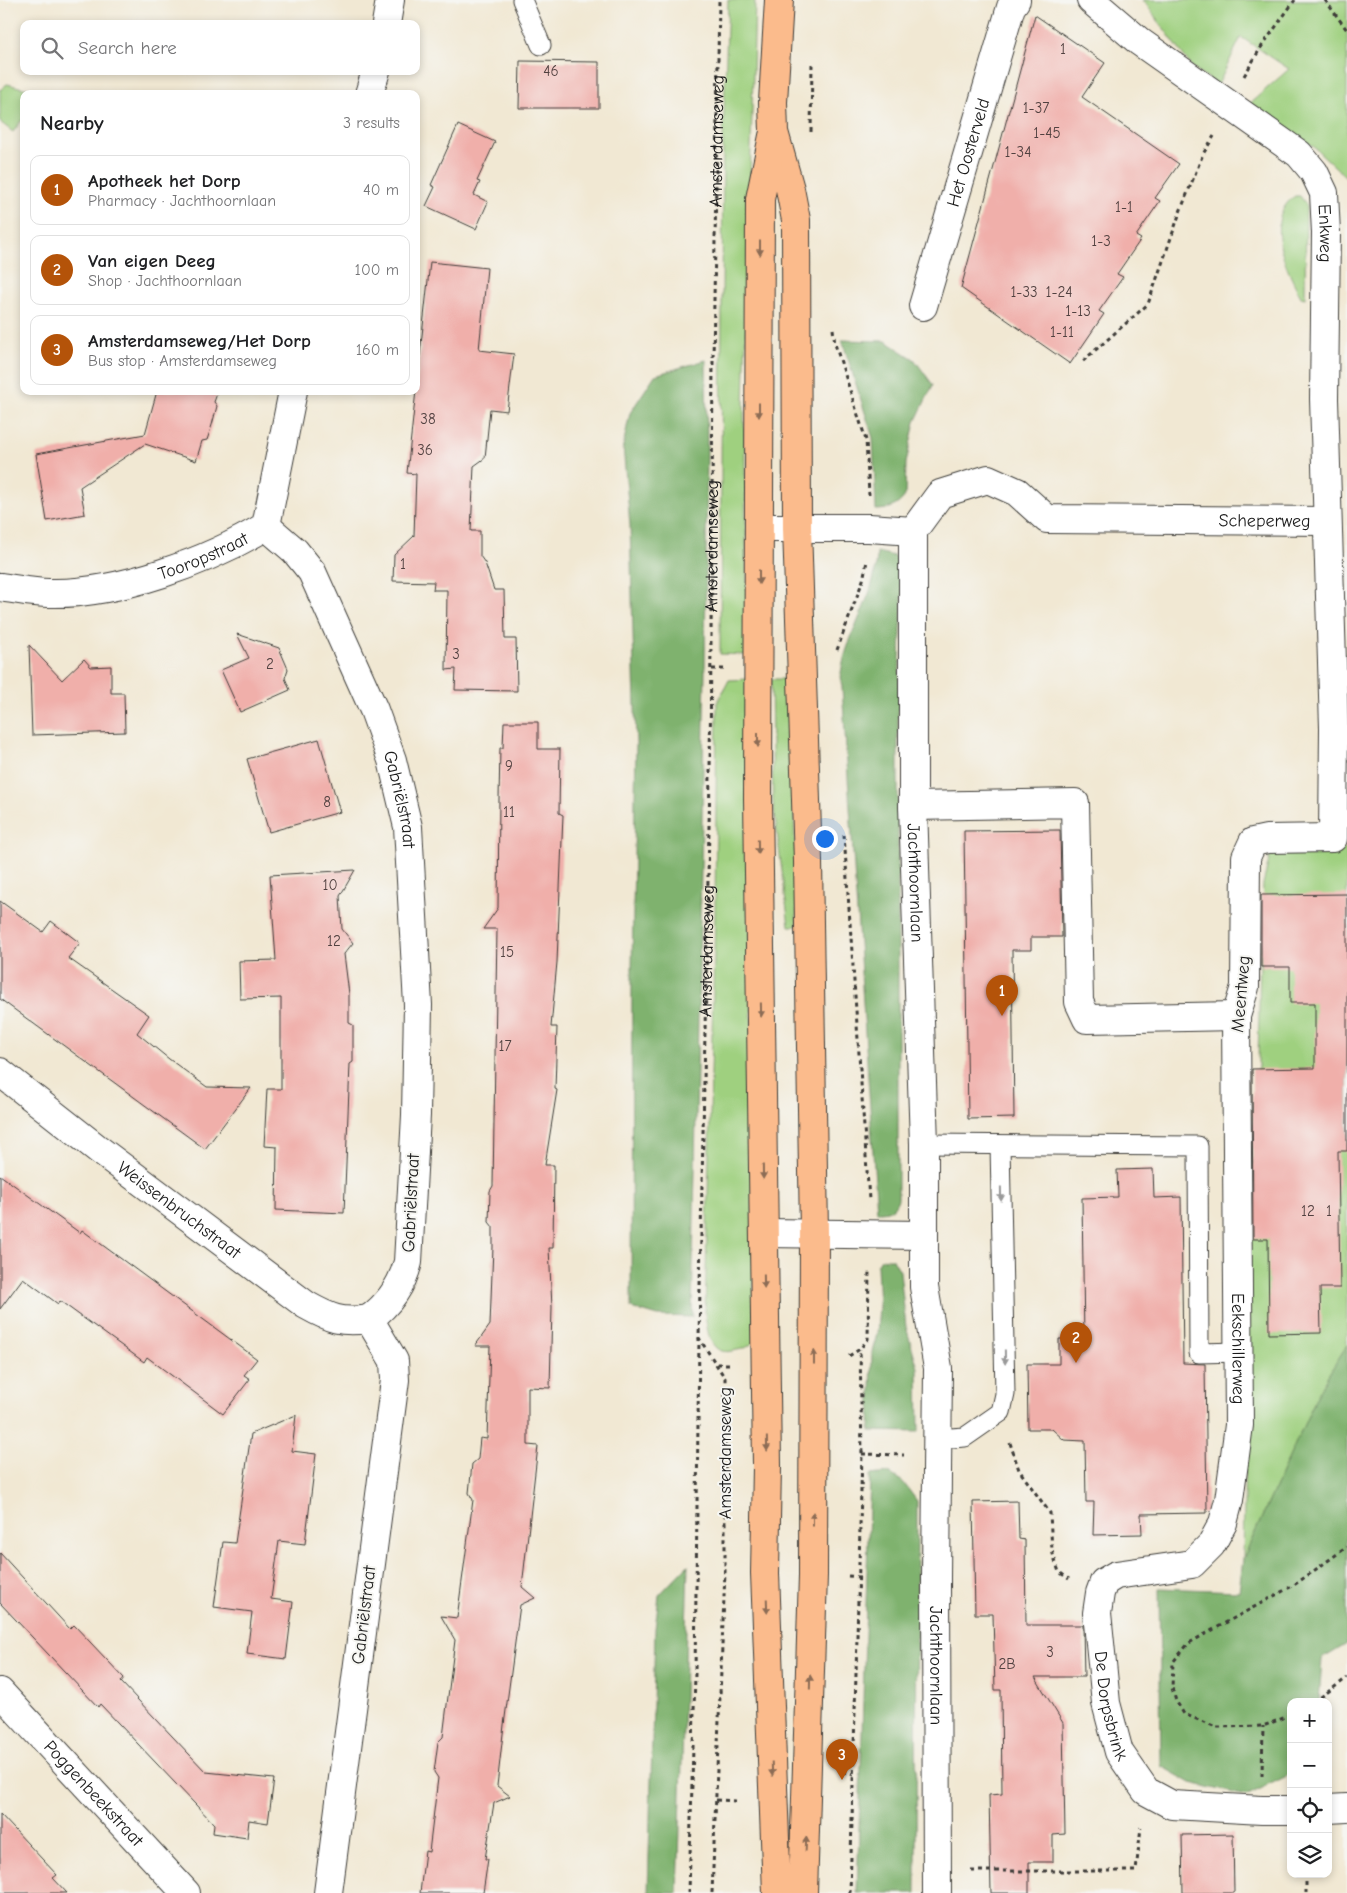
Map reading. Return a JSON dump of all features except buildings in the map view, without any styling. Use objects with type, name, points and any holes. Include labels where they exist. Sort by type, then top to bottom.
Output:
[{"type":"main road","points":[[777,1893],[765,1573],[767,1466],[758,798],[760,199],[774,132],[773,102],[779,0]]},
{"type":"main road","points":[[774,132],[790,188],[796,220],[797,528],[809,871],[814,1233],[813,1575],[803,1893]]},
{"type":"street","points":[[387,20],[390,0]]},
{"type":"street","name":"Het Oosterveld","points":[[923,306],[1011,7],[1016,0]]},
{"type":"street","name":"Enkweg","points":[[1091,0],[1140,42],[1299,154],[1314,172],[1324,193],[1326,233],[1324,399],[1327,521]]},
{"type":"street","points":[[370,90],[375,75]]},
{"type":"street","name":"Tooropstraat","points":[[0,587],[49,594],[93,590],[141,580],[240,542],[266,526],[292,395]]},
{"type":"street","name":"Scheperweg","points":[[913,531],[940,494],[988,479],[1017,492],[1047,519],[1327,521],[1334,728],[1333,838],[1267,839],[1253,842]]},
{"type":"street","name":"Gabriëlstraat","points":[[266,526],[304,561],[320,586],[384,737],[408,827],[418,1005],[416,1115],[409,1255],[403,1280],[380,1311],[369,1319],[394,1361],[396,1370],[328,1893]]},
{"type":"street","points":[[759,528],[869,528],[913,531]]},
{"type":"street","name":"Jachthoornlaan","points":[[913,531],[913,806],[924,1144],[924,1287],[938,1368],[937,1882]]},
{"type":"street","points":[[913,806],[1076,803],[1079,1002],[1087,1019],[1236,1016]]},
{"type":"street","name":"Meentweg","points":[[1237,1147],[1236,1016],[1245,986],[1246,858],[1253,842]]},
{"type":"street","name":"Weissenbruchstraat","points":[[0,1072],[98,1149],[306,1306],[326,1316],[347,1322],[369,1319]]},
{"type":"street","name":"Eekschillerweg","points":[[1104,1582],[1116,1575],[1192,1564],[1211,1546],[1223,1523],[1229,1500],[1239,1425],[1237,1147]]},
{"type":"street","points":[[764,1233],[924,1235]]},
{"type":"street","name":"De Dorpsbrink","points":[[1104,1582],[1097,1613],[1106,1703],[1119,1752],[1146,1791],[1172,1805],[1287,1810]]},
{"type":"street","name":"Poggenbeekstraat","points":[[0,1692],[186,1893]]},
{"type":"street","points":[[1332,1809],[1347,1808]]},
{"type":"lane","points":[[522,0],[541,45]]},
{"type":"lane","points":[[924,1144],[1198,1146],[1199,1353],[1239,1352]]},
{"type":"lane","points":[[938,1447],[964,1437],[1001,1412],[1005,1394],[1000,1145]]},
{"type":"path","name":"Amsterdamseweg","points":[[712,1893],[725,1572],[725,1378],[699,1338],[710,775],[713,361],[719,0]]},
{"type":"path","points":[[1241,81],[1260,49],[1296,0]]},
{"type":"path","points":[[1325,0],[1347,30]]},
{"type":"path","points":[[1083,361],[1148,304],[1180,212],[1203,154],[1216,133]]},
{"type":"path","points":[[834,657],[863,580],[869,554],[869,528]]},
{"type":"path","points":[[843,826],[869,1210],[870,1321],[868,1339],[860,1349],[862,1454],[860,1577],[850,1893]]},
{"type":"path","points":[[689,1893],[695,1674],[699,1338]]},
{"type":"path","points":[[1001,1412],[1019,1470],[1050,1514],[1052,1551],[1059,1572],[1072,1581],[1104,1582]]},
{"type":"path","points":[[862,1454],[938,1447]]},
{"type":"path","points":[[1287,1717],[1263,1726],[1216,1727],[1184,1714],[1176,1701],[1172,1688],[1173,1662],[1189,1643],[1294,1586],[1347,1548]]},
{"type":"path","points":[[1320,1698],[1347,1678]]},
{"type":"path","points":[[1262,1810],[1263,1726]]},
{"type":"path","points":[[843,1772],[854,1774]]},
{"type":"path","points":[[937,1882],[1136,1870],[1146,1791]]},
{"type":"path","points":[[716,1800],[738,1801]]},
{"type":"path","points":[[1306,1878],[1306,1893]]},
{"type":"green space","points":[[728,0],[755,0],[744,404],[748,655],[720,654],[723,139]]},
{"type":"green space","points":[[1143,0],[1347,0],[1347,178],[1314,147],[1248,105],[1289,69],[1241,37],[1218,85],[1192,67]]},
{"type":"green space","points":[[7,84],[31,90],[20,90],[20,123],[13,132],[0,122],[0,90]]},
{"type":"green space","points":[[1295,196],[1300,196],[1306,204],[1305,298],[1301,297],[1289,273],[1280,245],[1278,231],[1280,218],[1285,206]]},
{"type":"green space","points":[[842,340],[886,341],[914,359],[933,385],[915,422],[906,463],[905,496],[896,505],[889,508],[876,510],[873,438]]},
{"type":"green space","points":[[706,360],[705,671],[692,1317],[658,1316],[631,1308],[632,967],[636,743],[630,525],[623,446],[630,413],[655,375]]},
{"type":"green space","points":[[877,552],[894,556],[903,572],[898,718],[898,1199],[891,1210],[885,1212],[877,1212],[841,673],[849,642],[872,583],[876,568]]},
{"type":"green space","points":[[749,679],[754,1341],[744,1348],[728,1352],[721,1351],[712,1343],[707,1330],[705,1314],[715,915],[717,703],[729,680]]},
{"type":"green space","points":[[771,679],[791,679],[797,926],[789,926],[773,801]]},
{"type":"green space","points":[[1272,848],[1347,849],[1347,1345],[1322,1385],[1243,1559],[1249,1231],[1258,1066],[1260,955],[1263,884]]},
{"type":"green space","points":[[881,1259],[893,1259],[900,1271],[906,1327],[918,1368],[919,1432],[870,1431],[872,1352],[877,1334],[879,1306],[877,1265]]},
{"type":"green space","points":[[1347,1345],[1347,1644],[1322,1659],[1319,1698],[1287,1698],[1287,1776],[1246,1796],[1191,1783],[1161,1766],[1159,1588],[1239,1591],[1243,1559],[1322,1385]]},
{"type":"green space","points":[[889,1473],[903,1482],[917,1501],[916,1893],[857,1893],[870,1475]]},
{"type":"green space","points":[[688,1565],[678,1893],[648,1893],[655,1629],[659,1595]]},
{"type":"place","name":"Apotheek het Dorp","points":[[1002,1016]]},
{"type":"place","name":"Van eigen Deeg","points":[[1076,1363]]},
{"type":"place","name":"Amsterdamseweg/Het Dorp","points":[[842,1780]]}]
